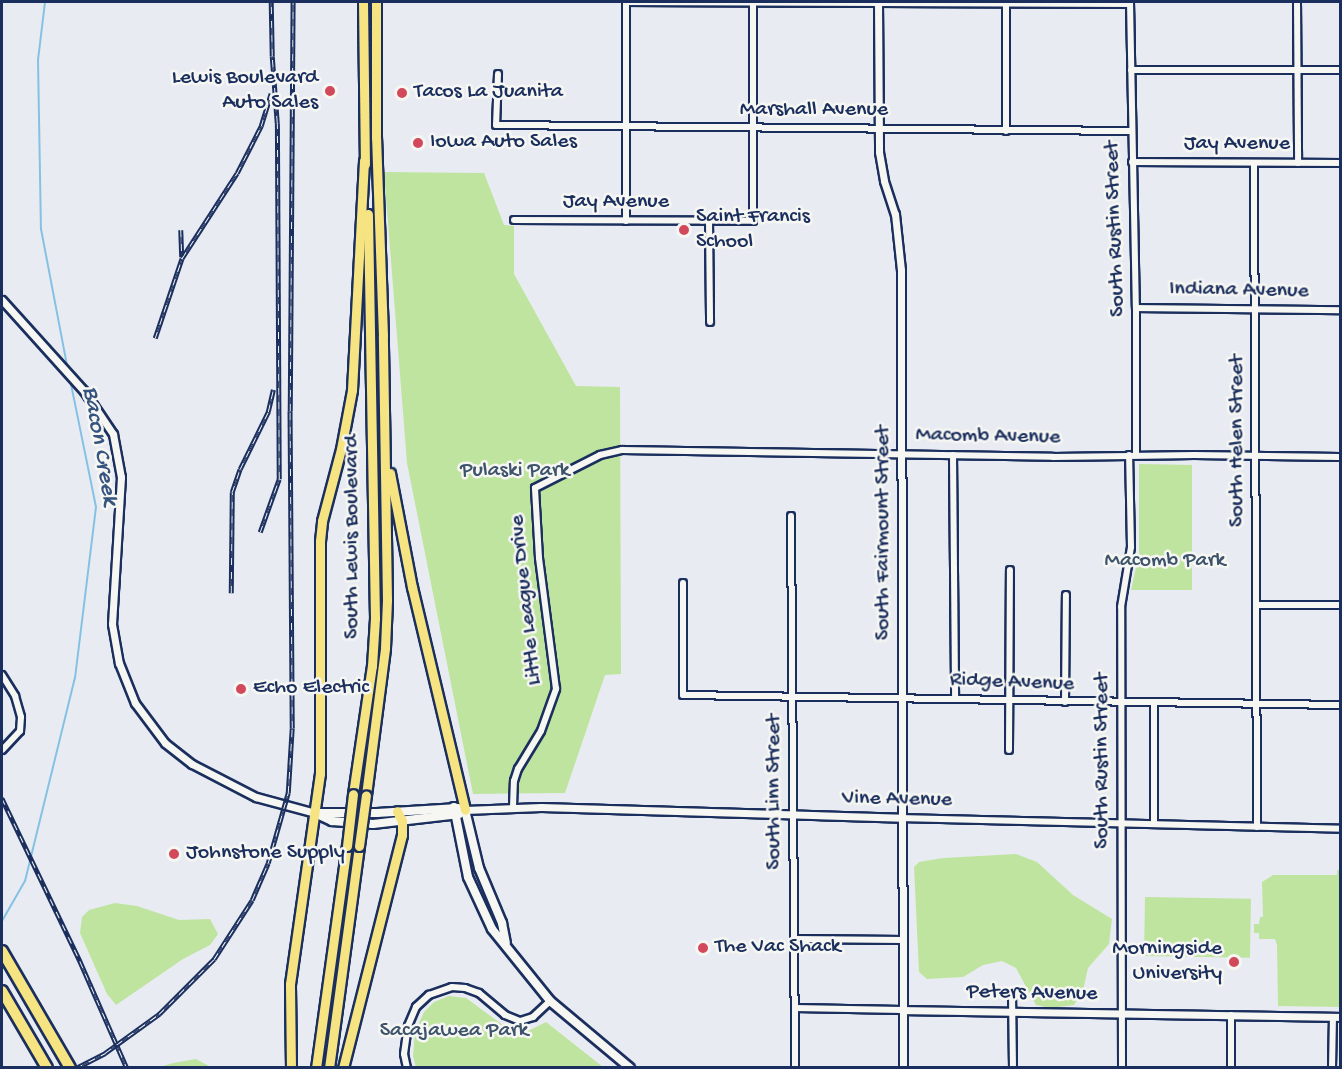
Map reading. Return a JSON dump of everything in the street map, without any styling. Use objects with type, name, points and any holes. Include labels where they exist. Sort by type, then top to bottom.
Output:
[{"type":"highway","points":[[2,951],[70,1068]]},
{"type":"highway","points":[[2,991],[47,1068]]},
{"type":"main road","name":"South Lewis Boulevard","points":[[316,1068],[372,666],[375,618],[376,536],[364,160],[363,2]]},
{"type":"main road","name":"South Lewis Boulevard","points":[[329,1068],[385,648],[387,562],[376,138],[376,2]]},
{"type":"main road","points":[[291,1068],[290,984],[320,766],[320,541],[326,504],[341,449],[352,390],[364,160]]},
{"type":"main road","points":[[385,434],[401,535],[478,868],[502,923],[507,946]]},
{"type":"main road","name":"Vine Avenue","points":[[455,812],[465,810]]},
{"type":"main road","points":[[343,1068],[402,835],[402,821],[397,811]]},
{"type":"main road","points":[[315,813],[455,812]]},
{"type":"main road","points":[[315,813],[332,821],[373,824],[455,812]]},
{"type":"main road","points":[[455,812],[468,877],[492,929],[550,1001],[630,1068]]},
{"type":"street","points":[[626,221],[626,2],[1130,3]]},
{"type":"street","points":[[753,2],[753,129]]},
{"type":"street","name":"South Fairmount Street","points":[[878,2],[881,167],[895,214],[899,241],[903,1068]]},
{"type":"street","points":[[1297,2],[1298,163]]},
{"type":"street","points":[[1006,3],[1006,131]]},
{"type":"street","name":"South Rustin Street","points":[[1122,1068],[1121,607],[1131,547],[1136,308],[1130,3]]},
{"type":"street","points":[[1131,70],[1341,70]]},
{"type":"street","name":"Marshall Avenue","points":[[498,74],[496,125],[1131,131]]},
{"type":"street","name":"Jay Avenue","points":[[514,220],[753,221],[753,129]]},
{"type":"street","name":"Jay Avenue","points":[[1132,162],[1341,163]]},
{"type":"street","name":"South Helen Street","points":[[1254,163],[1257,827]]},
{"type":"street","points":[[709,221],[710,322]]},
{"type":"street","points":[[2,300],[103,416],[118,450],[121,477],[112,600],[114,642],[119,663],[135,703],[165,742],[192,764],[256,796],[315,813]]},
{"type":"street","name":"Indiana Avenue","points":[[1136,308],[1341,310]]},
{"type":"street","name":"Macomb Avenue","points":[[535,488],[600,455],[622,450],[953,455],[1256,455],[1341,458]]},
{"type":"street","points":[[953,455],[955,699]]},
{"type":"street","name":"Little League Drive","points":[[513,807],[514,781],[518,769],[541,731],[556,689],[539,558],[535,488]]},
{"type":"street","name":"South Linn Street","points":[[791,516],[795,1068]]},
{"type":"street","points":[[1009,750],[1010,570]]},
{"type":"street","name":"Ridge Avenue","points":[[683,583],[683,695],[1257,706],[1341,705]]},
{"type":"street","points":[[1065,702],[1066,595]]},
{"type":"street","points":[[1256,605],[1341,605]]},
{"type":"street","points":[[2,675],[15,696],[21,717],[20,731],[2,750]]},
{"type":"street","points":[[1154,704],[1154,824]]},
{"type":"street","name":"Vine Avenue","points":[[465,810],[513,807],[1341,829]]},
{"type":"street","points":[[794,939],[903,940]]},
{"type":"street","points":[[407,1068],[404,1054],[408,1026],[416,1007],[429,995],[452,987],[465,988],[479,993],[505,1015],[520,1021],[533,1017],[550,1001]]},
{"type":"street","points":[[1012,995],[1013,1068]]},
{"type":"street","name":"Peters Avenue","points":[[795,1008],[1337,1017]]},
{"type":"street","points":[[1231,1015],[1231,1068]]},
{"type":"street","points":[[1332,1068],[1337,1017]]},
{"type":"green space","name":"Pulaski Park","points":[[384,172],[484,173],[504,225],[514,226],[514,274],[576,386],[620,387],[621,674],[605,675],[565,793],[473,794],[407,463]]},
{"type":"green space","name":"Macomb Park","points":[[1139,464],[1192,465],[1192,590],[1131,590],[1139,554]]},
{"type":"green space","points":[[1016,854],[1037,862],[1073,895],[1112,919],[1109,944],[1088,968],[1083,990],[1074,1005],[1050,1008],[1036,1005],[1016,968],[1002,961],[983,965],[963,977],[927,979],[919,972],[914,867],[919,862],[943,858]]},
{"type":"green space","points":[[1337,870],[1340,870],[1340,1007],[1278,1006],[1277,945],[1275,939],[1259,939],[1259,933],[1254,933],[1254,924],[1259,924],[1260,917],[1263,917],[1262,882],[1273,875],[1337,875]]},
{"type":"green space","points":[[1145,897],[1251,899],[1250,958],[1144,956]]},
{"type":"green space","points":[[115,903],[137,906],[179,920],[210,919],[218,934],[210,945],[183,959],[116,1005],[107,994],[80,933],[82,917],[89,910]]},
{"type":"green space","name":"Sacajawea Park","points":[[449,996],[466,998],[511,1031],[530,1030],[546,1022],[603,1067],[416,1067],[413,1056],[415,1032],[424,1012],[434,1002]]},
{"type":"green space","points":[[196,1059],[211,1067],[160,1067],[173,1063]]},
{"type":"waterway","name":"Bacon Creek","points":[[45,2],[38,60],[41,229],[68,371]]},
{"type":"waterway","name":"Bacon Creek","points":[[2,921],[25,881],[75,678],[96,507],[70,379]]},
{"type":"railway","points":[[260,532],[279,479],[277,123],[271,2]]},
{"type":"railway","points":[[76,1068],[105,1053],[159,1014],[214,959],[252,900],[268,863],[288,793],[292,728],[290,411],[293,2]]},
{"type":"railway","points":[[155,338],[182,258],[237,173],[261,126],[271,94]]},
{"type":"railway","points":[[181,230],[182,257]]},
{"type":"railway","points":[[231,593],[232,492],[240,469],[268,412],[273,390]]},
{"type":"railway","points":[[2,798],[80,961],[127,1068]]},
{"type":"place","name":"Lewis Boulevard Auto Sales","points":[[330,91]]},
{"type":"place","name":"Tacos La Juanita","points":[[402,93]]},
{"type":"place","name":"Iowa Auto Sales","points":[[418,143]]},
{"type":"place","name":"Saint Francis School","points":[[684,230]]},
{"type":"place","name":"Echo Electric","points":[[241,689]]},
{"type":"place","name":"Johnstone Supply","points":[[174,854]]},
{"type":"place","name":"The Vac Shack","points":[[703,948]]},
{"type":"place","name":"Morningside University","points":[[1234,962]]}]
